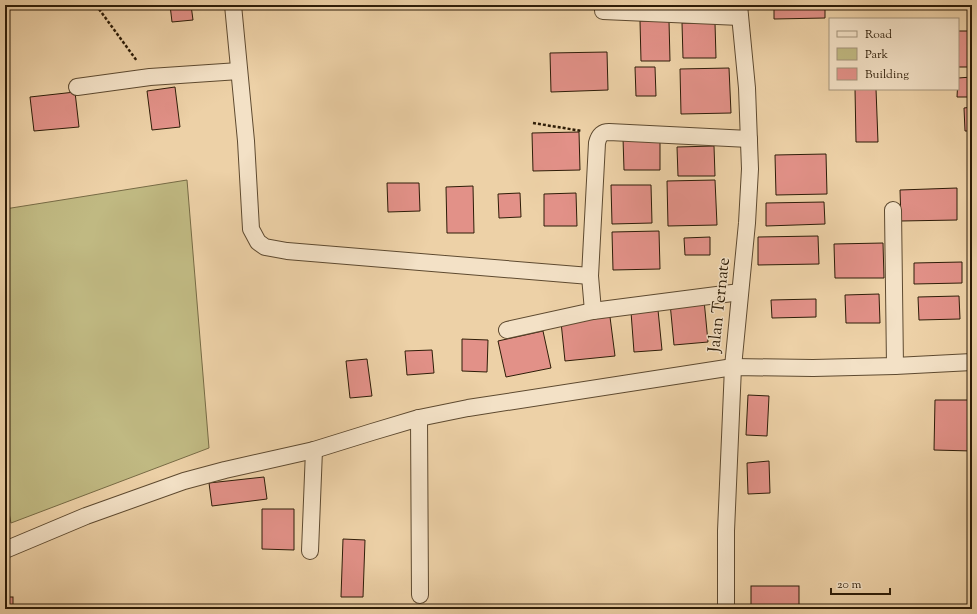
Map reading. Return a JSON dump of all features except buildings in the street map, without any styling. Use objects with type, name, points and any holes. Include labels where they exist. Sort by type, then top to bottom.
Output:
[{"type":"street","points":[[233,5],[246,141],[251,230],[258,242],[265,247],[288,251],[590,276]]},
{"type":"street","points":[[603,11],[740,11]]},
{"type":"street","name":"Jalan Ternate","points":[[726,609],[726,531],[733,367],[749,200],[750,169],[747,88],[740,11]]},
{"type":"street","points":[[77,87],[150,77],[239,71]]},
{"type":"street","points":[[593,312],[590,276],[597,143],[600,134],[609,132],[749,139]]},
{"type":"street","points":[[892,210],[895,366]]},
{"type":"street","points":[[506,330],[593,312],[740,292]]},
{"type":"street","points":[[5,550],[86,516],[184,481],[314,450],[419,418],[468,408],[733,367],[814,368],[972,362]]},
{"type":"street","points":[[419,418],[420,595]]},
{"type":"street","points":[[310,551],[314,450]]},
{"type":"path","points":[[96,5],[150,77]]},
{"type":"path","points":[[533,123],[600,134]]},
{"type":"green space","points":[[187,180],[209,448],[11,523],[5,492],[5,209]]}]
